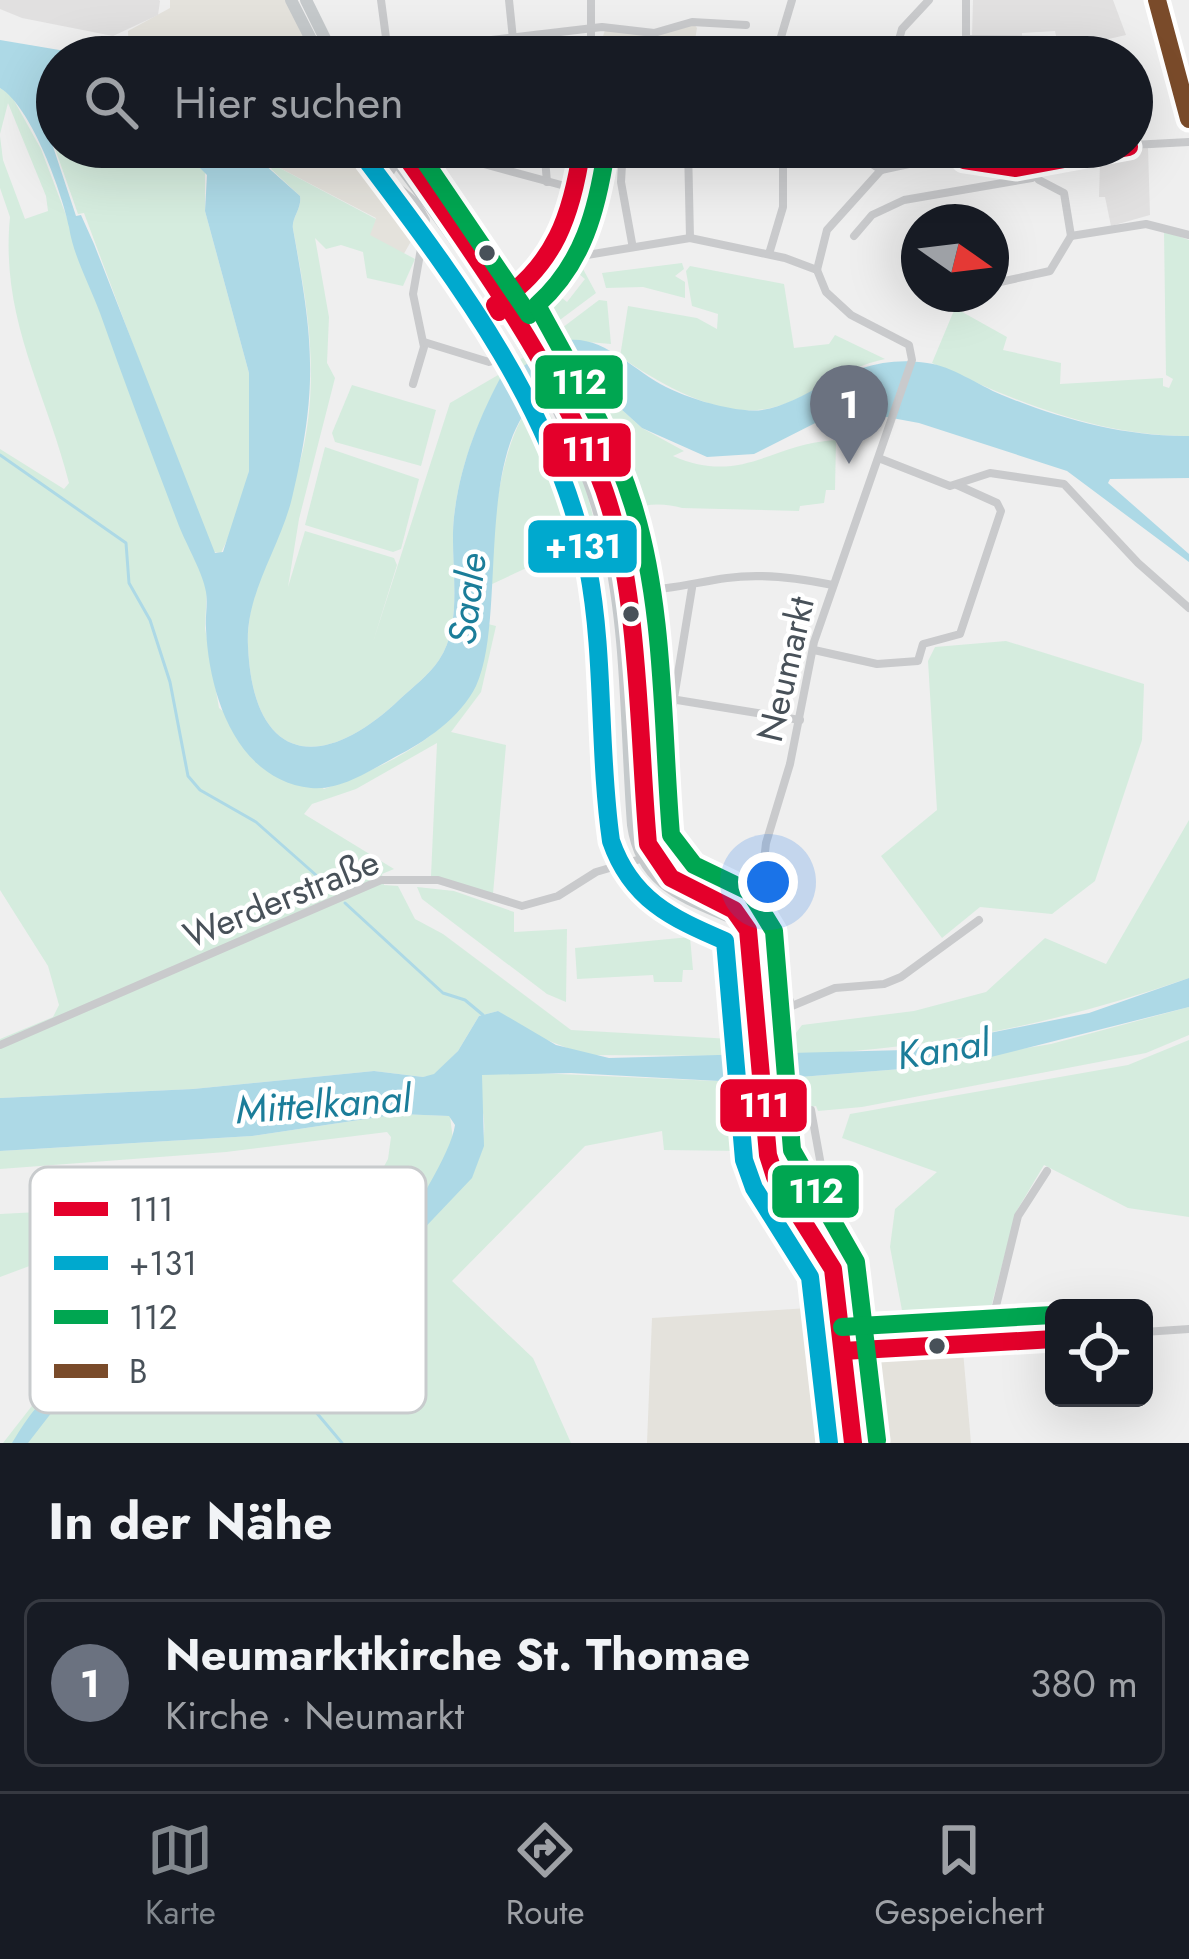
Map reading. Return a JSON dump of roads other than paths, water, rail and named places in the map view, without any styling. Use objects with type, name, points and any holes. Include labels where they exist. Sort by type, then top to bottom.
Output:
[{"type":"main road","points":[[291,0],[309,36]]},
{"type":"main road","points":[[306,0],[324,36]]},
{"type":"main road","points":[[408,168],[501,302],[598,476],[618,543],[648,856]]},
{"type":"main road","points":[[559,406],[587,475],[610,557],[633,825],[648,856],[679,897],[742,922],[753,948],[765,1116],[775,1177],[822,1244],[833,1269],[853,1443]]},
{"type":"street","points":[[381,0],[386,36]]},
{"type":"street","points":[[509,0],[513,36]]},
{"type":"street","points":[[591,0],[593,36]]},
{"type":"street","points":[[781,36],[792,0]]},
{"type":"street","points":[[900,36],[929,0]]},
{"type":"street","points":[[966,0],[966,36]]},
{"type":"street","points":[[1158,3],[1189,118]]},
{"type":"street","points":[[540,36],[606,27],[654,33],[692,22],[746,25]]},
{"type":"street","points":[[1153,144],[1189,142]]},
{"type":"street","points":[[390,168],[389,181],[416,202],[426,220],[413,294],[424,342],[412,384]]},
{"type":"street","points":[[498,168],[576,189]]},
{"type":"street","points":[[546,168],[547,182]]},
{"type":"street","points":[[501,302],[524,286],[564,234],[579,168]]},
{"type":"street","points":[[622,168],[627,238],[634,243]]},
{"type":"street","points":[[688,168],[690,238]]},
{"type":"street","points":[[769,254],[784,208],[783,168]]},
{"type":"street","points":[[575,257],[634,243],[690,238],[769,254],[817,270],[827,230],[877,168]]},
{"type":"street","points":[[1033,168],[1036,179]]},
{"type":"street","points":[[854,236],[872,215],[904,200],[1036,179],[1064,193],[1071,236],[1051,271],[1009,280]]},
{"type":"street","points":[[1071,236],[1146,224],[1189,235]]},
{"type":"street","name":"Neumarkt","points":[[754,912],[771,821],[832,584],[892,429],[912,356],[836,302],[817,270]]},
{"type":"street","points":[[424,342],[489,362],[513,355]]},
{"type":"street","points":[[881,459],[940,483],[957,484],[990,473],[1064,484],[1138,563],[1189,608]]},
{"type":"street","points":[[814,650],[903,666],[918,661],[923,644],[960,634],[1000,511],[997,503],[957,484]]},
{"type":"street","points":[[641,590],[692,588],[733,577],[832,584]]},
{"type":"street","points":[[640,780],[655,775],[661,764],[694,603],[692,588]]},
{"type":"street","points":[[671,698],[800,720]]},
{"type":"street","name":"Werderstraße","points":[[0,1045],[387,878],[458,884],[523,906],[558,896],[596,872],[648,856]]},
{"type":"street","points":[[742,922],[754,912],[792,1006],[835,988],[884,984],[902,977],[979,920]]},
{"type":"street","points":[[811,1109],[832,1226],[822,1244]]},
{"type":"street","points":[[987,1343],[1018,1216],[1047,1171]]},
{"type":"street","points":[[1153,1331],[1189,1329]]},
{"type":"street","points":[[843,1351],[1045,1340]]},
{"type":"water","points":[[0,40],[36,46],[36,138],[23,113],[0,88]]},
{"type":"water","name":"Saale","points":[[50,168],[60,168],[76,216],[81,215],[94,244],[215,553],[223,552],[249,471],[249,373],[205,211],[207,175],[200,168],[269,168],[300,196],[293,225],[309,333],[306,424],[287,517],[252,608],[248,646],[263,715],[278,735],[297,745],[319,746],[344,739],[372,723],[439,660],[454,610],[457,497],[479,423],[504,371],[515,373],[562,341],[595,344],[675,391],[736,409],[785,404],[870,366],[927,363],[1070,419],[1117,430],[1189,436],[1189,478],[1110,479],[1108,483],[1189,554],[1189,562],[1067,471],[919,423],[854,411],[835,413],[754,454],[707,457],[642,428],[588,379],[548,391],[521,418],[506,458],[486,650],[469,697],[430,736],[355,778],[322,788],[285,782],[246,751],[221,706],[208,654],[202,576],[78,259]]},
{"type":"water","points":[[1189,978],[1189,1007],[991,1057],[738,1082],[571,1073],[482,1075],[484,1146],[472,1178],[426,1226],[426,1190],[455,1125],[449,1116],[399,1114],[252,1136],[0,1151],[0,1098],[193,1089],[374,1071],[423,1077],[434,1074],[458,1051],[479,1016],[498,1011],[556,1045],[609,1058],[905,1050],[1089,1013]]},
{"type":"water","points":[[51,1413],[28,1443],[12,1443],[30,1416]]},
{"type":"waterway","points":[[0,455],[126,543],[129,583],[150,620],[170,682],[188,776],[200,790],[256,822],[334,891]]},
{"type":"waterway","points":[[345,903],[443,993],[465,1000],[483,1015]]},
{"type":"waterway","points":[[317,1413],[342,1443]]},
{"type":"place","name":"Neumarktkirche St. Thomae","points":[[849,464]]},
{"type":"water label","name":"Kanal","points":[[943,1049]]},
{"type":"water label","name":"Mittelkanal","points":[[323,1104]]}]
